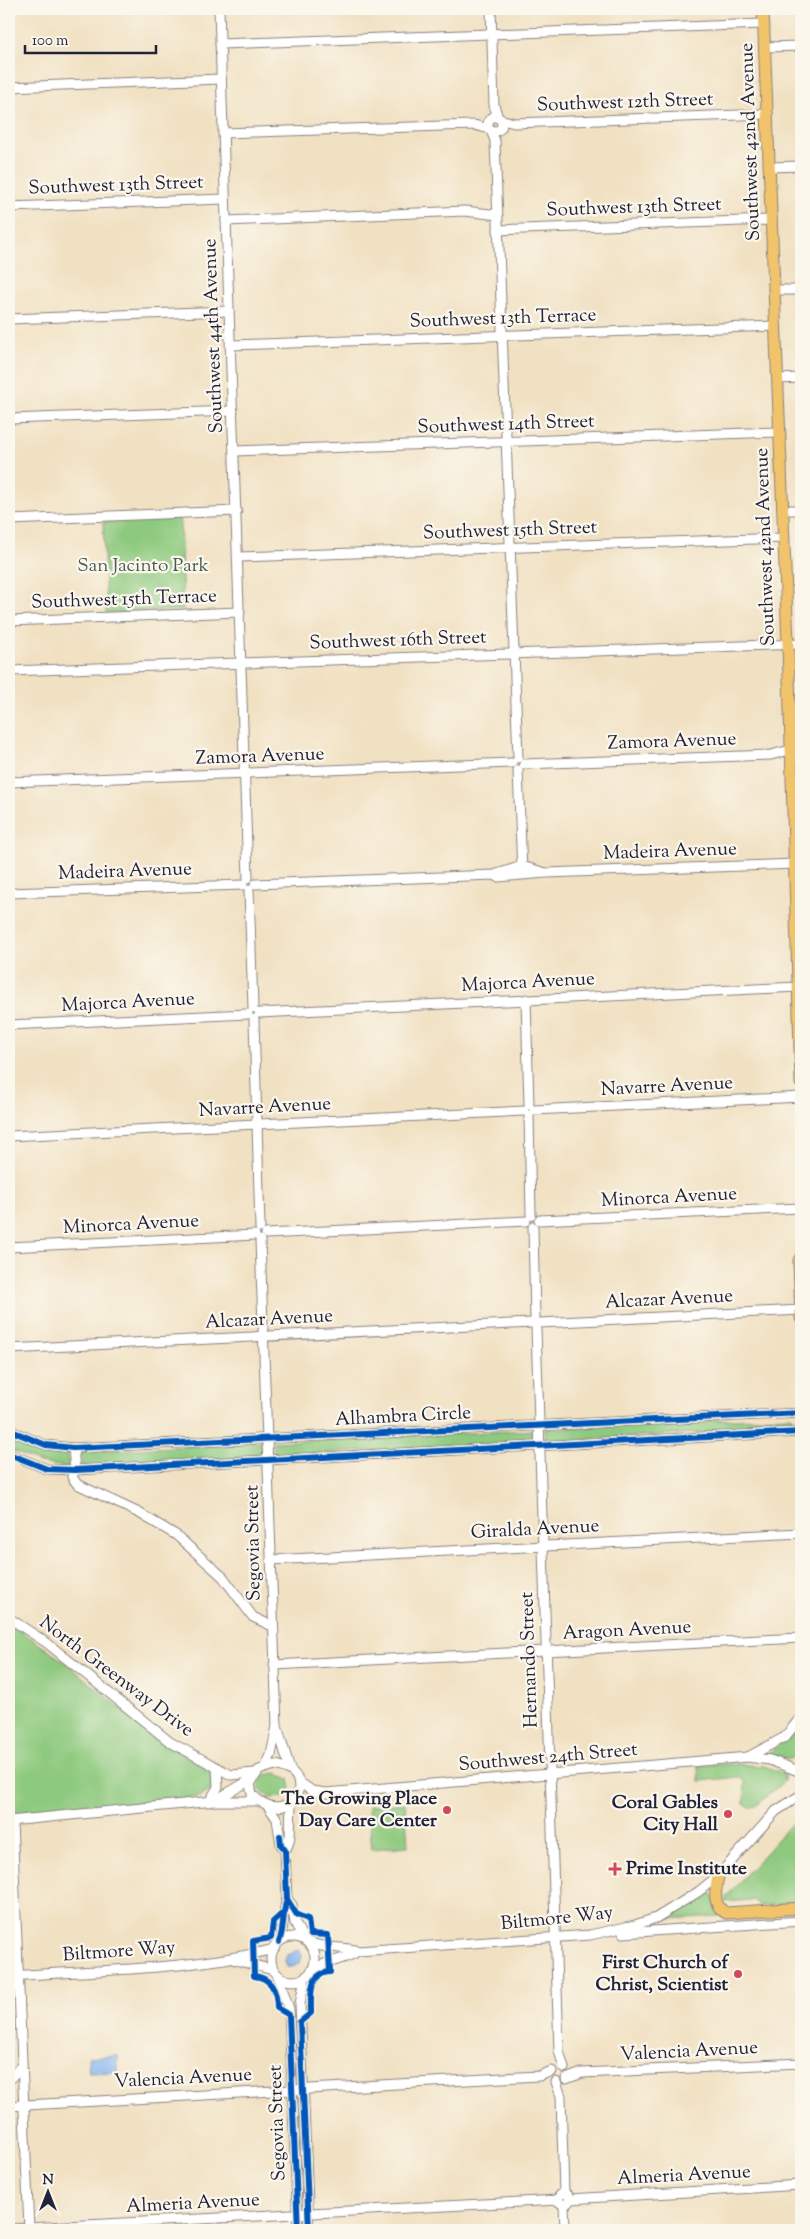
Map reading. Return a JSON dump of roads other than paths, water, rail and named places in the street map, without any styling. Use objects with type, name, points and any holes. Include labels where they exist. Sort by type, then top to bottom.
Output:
[{"type":"main road","name":"Southwest 42nd Avenue","points":[[763,9],[788,644],[796,748],[798,844],[795,864],[801,1083]]},
{"type":"main road","points":[[801,1260],[801,1314]]},
{"type":"main road","points":[[718,1876],[715,1901],[720,1910],[726,1913],[801,1908]]},
{"type":"street","name":"Southwest 44th Avenue","points":[[219,9],[242,663]]},
{"type":"street","points":[[491,9],[522,870]]},
{"type":"street","points":[[220,44],[764,24]]},
{"type":"street","points":[[765,47],[801,46]]},
{"type":"street","points":[[9,87],[221,79]]},
{"type":"street","name":"Southwest 12th Street","points":[[223,133],[768,114]]},
{"type":"street","points":[[770,167],[801,166]]},
{"type":"street","name":"Southwest 13th Street","points":[[9,207],[226,198]]},
{"type":"street","points":[[226,221],[465,210],[498,215]]},
{"type":"street","name":"Southwest 13th Street","points":[[498,230],[772,220]]},
{"type":"street","points":[[774,290],[801,290]]},
{"type":"street","points":[[9,319],[230,311]]},
{"type":"street","name":"Southwest 13th Terrace","points":[[230,345],[776,326]]},
{"type":"street","points":[[777,379],[801,378]]},
{"type":"street","points":[[9,419],[233,412]]},
{"type":"street","name":"Southwest 14th Street","points":[[235,451],[779,432]]},
{"type":"street","points":[[783,510],[801,510]]},
{"type":"street","points":[[9,520],[237,511]]},
{"type":"street","name":"Southwest 15th Street","points":[[238,557],[784,538]]},
{"type":"street","name":"Southwest 15th Terrace","points":[[9,621],[240,612]]},
{"type":"street","name":"Southwest 16th Street","points":[[9,671],[801,644]]},
{"type":"street","name":"Segovia Street","points":[[242,663],[272,1621],[277,1726],[290,1769]]},
{"type":"street","name":"Zamora Avenue","points":[[9,782],[771,755],[796,748]]},
{"type":"street","name":"Madeira Avenue","points":[[9,893],[494,875],[522,870],[546,873],[795,864]]},
{"type":"street","name":"Majorca Avenue","points":[[9,1025],[798,987]]},
{"type":"street","name":"Hernando Street","points":[[526,1000],[560,2075]]},
{"type":"street","name":"Navarre Avenue","points":[[9,1136],[801,1096]]},
{"type":"street","name":"Minorca Avenue","points":[[9,1247],[801,1208]]},
{"type":"street","name":"Alcazar Avenue","points":[[9,1349],[536,1323],[801,1314]]},
{"type":"street","name":"Alhambra Circle","points":[[9,1430],[46,1445],[73,1448],[801,1413]]},
{"type":"street","name":"Alhambra Circle","points":[[9,1454],[47,1469],[74,1470],[801,1432]]},
{"type":"street","points":[[73,1448],[74,1470],[72,1477],[82,1488],[140,1513],[176,1535],[217,1571],[257,1620],[272,1621]]},
{"type":"street","name":"Giralda Avenue","points":[[271,1560],[801,1533]]},
{"type":"street","name":"North Greenway Drive","points":[[9,1618],[47,1643],[155,1732],[217,1769],[231,1775],[254,1776]]},
{"type":"street","name":"Aragon Avenue","points":[[274,1664],[801,1638]]},
{"type":"street","points":[[748,1758],[785,1738],[801,1717]]},
{"type":"street","name":"Segovia Street","points":[[266,1766],[271,1755],[277,1726]]},
{"type":"street","name":"Southwest 24th Street","points":[[299,1782],[312,1791],[326,1793],[748,1758],[770,1760],[801,1772]]},
{"type":"street","points":[[212,1802],[242,1786],[266,1766],[275,1765],[290,1769],[299,1782],[298,1794],[292,1801],[280,1806],[268,1806]]},
{"type":"street","points":[[212,1802],[218,1787],[217,1769]]},
{"type":"street","name":"North Greenway Drive","points":[[231,1775],[255,1797]]},
{"type":"street","points":[[254,1776],[255,1797]]},
{"type":"street","name":"Biltmore Way","points":[[307,1940],[325,1947],[348,1948],[358,1951],[590,1935],[628,1927],[656,1918],[698,1892],[718,1876],[772,1815],[801,1795]]},
{"type":"street","points":[[29,2229],[21,2066],[19,1975],[10,1821],[255,1797],[268,1806],[277,1819],[281,1845],[285,1850]]},
{"type":"street","points":[[287,1899],[292,1905],[295,1923],[314,1954],[309,1974],[290,1981],[276,1973],[271,1958],[285,1923],[287,1899],[285,1850],[289,1844],[289,1817],[292,1801]]},
{"type":"street","points":[[590,1935],[801,1921]]},
{"type":"street","points":[[277,1946],[292,1937],[307,1940]]},
{"type":"street","name":"Biltmore Way","points":[[9,1976],[232,1959],[277,1946]]},
{"type":"street","name":"Biltmore Way","points":[[309,1974],[325,1962],[350,1957],[358,1951]]},
{"type":"street","name":"Biltmore Way","points":[[232,1959],[276,1973]]},
{"type":"street","name":"Segovia Street","points":[[276,1973],[289,2009],[298,2230]]},
{"type":"street","name":"Segovia Street","points":[[309,1974],[300,2004],[309,2230]]},
{"type":"street","name":"Valencia Avenue","points":[[9,2106],[801,2063]]},
{"type":"street","points":[[9,2080],[21,2066]]},
{"type":"street","points":[[560,2075],[565,2230]]},
{"type":"street","name":"Almeria Avenue","points":[[9,2229],[801,2185]]},
{"type":"water","points":[[298,1950],[302,1954],[300,1962],[293,1967],[287,1967],[285,1961],[287,1955]]},
{"type":"water","points":[[118,2056],[118,2072],[89,2073],[88,2057]]},
{"type":"place","name":"The Growing Place Day Care Center","points":[[447,1810]]},
{"type":"place","name":"Coral Gables City Hall","points":[[728,1814]]},
{"type":"place","name":"Prime Institute","points":[[615,1869]]},
{"type":"place","name":"First Church of Christ, Scientist","points":[[738,1974]]},
{"type":"park label","name":"San Jacinto Park","points":[[143,566]]}]
